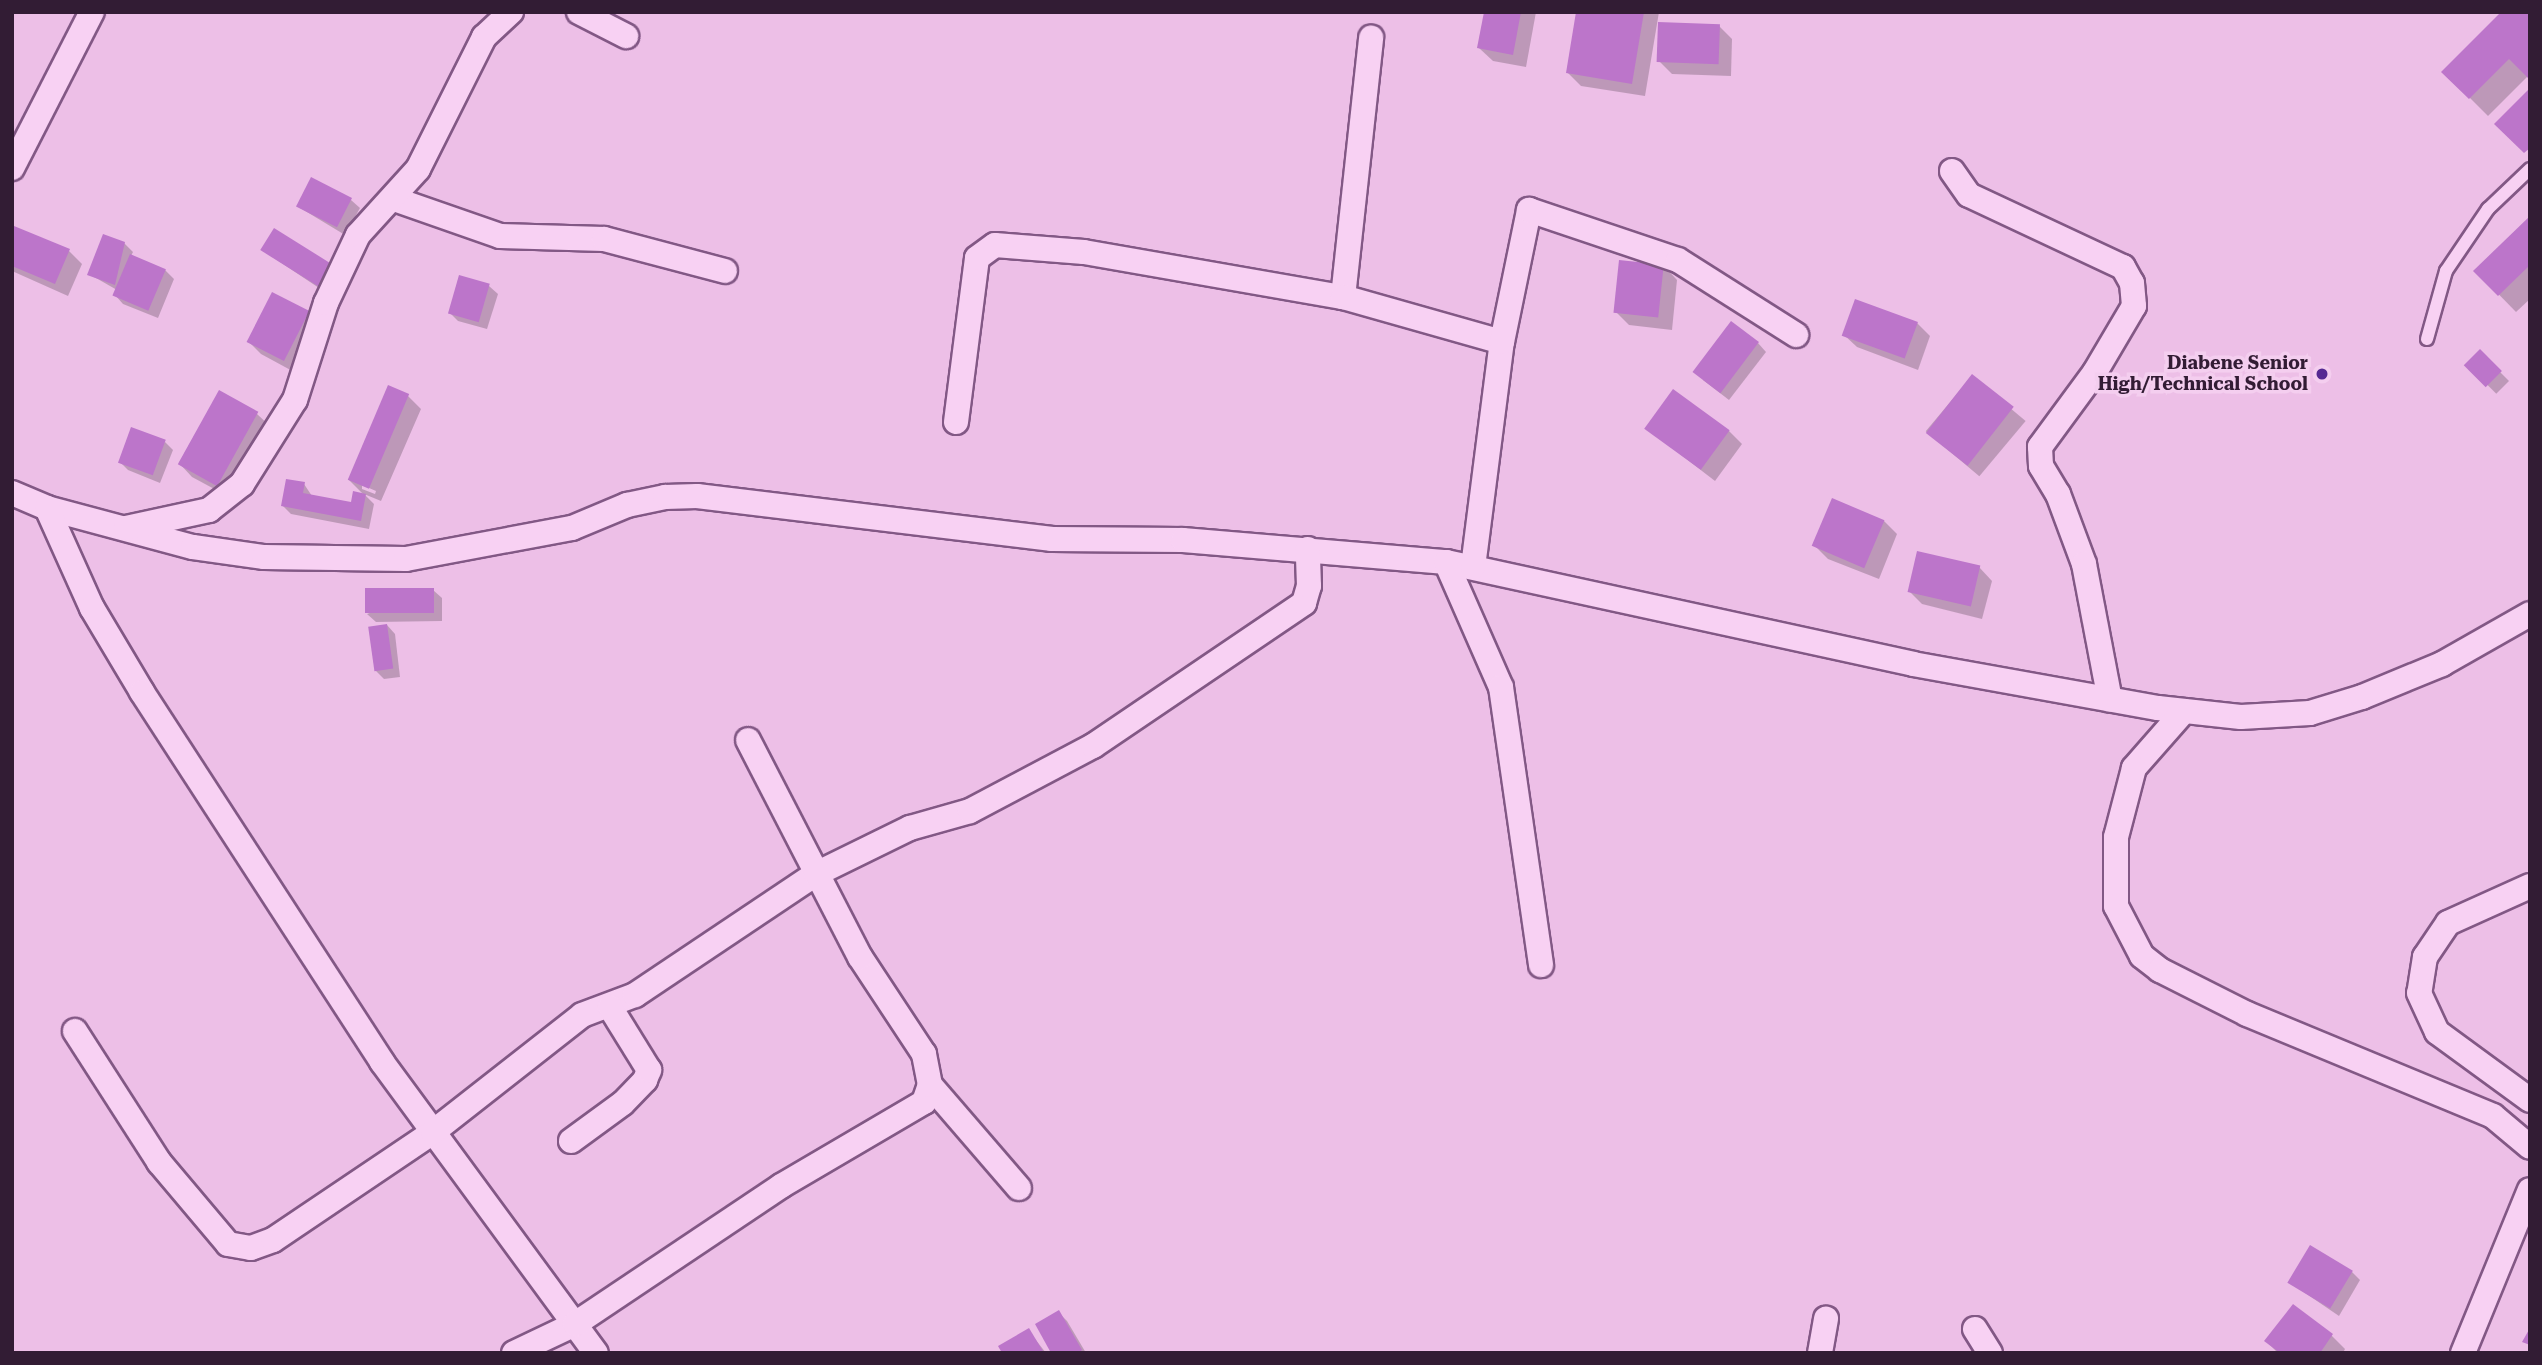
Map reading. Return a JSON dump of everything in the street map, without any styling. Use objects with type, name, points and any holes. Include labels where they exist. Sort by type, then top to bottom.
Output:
[{"type":"street","points":[[12,167],[92,12]]},
{"type":"street","points":[[122,529],[209,510],[242,484],[295,400],[327,303],[358,234],[394,199],[418,169],[484,37],[511,12]]},
{"type":"street","points":[[579,12],[626,36]]},
{"type":"street","points":[[1343,297],[1371,38]]},
{"type":"street","points":[[1952,172],[1969,195],[2123,267],[2132,282],[2134,306],[2095,372],[2040,447],[2041,466],[2058,494],[2084,564],[2110,700]]},
{"type":"street","points":[[394,199],[500,236],[604,239],[725,271]]},
{"type":"street","points":[[1473,567],[1502,342],[1529,210],[1678,260],[1796,335]]},
{"type":"street","points":[[956,422],[977,258],[995,245],[1084,252],[1343,297],[1502,342]]},
{"type":"street","points":[[12,493],[47,508],[122,529],[193,547],[264,557],[407,559],[572,528],[652,499],[697,496],[1052,539],[1308,548],[1446,562],[1785,638],[2110,700],[2241,717],[2310,713],[2442,664],[2530,614]]},
{"type":"street","points":[[47,508],[92,608],[142,692],[382,1062],[596,1353]]},
{"type":"street","points":[[75,1031],[159,1162],[228,1244],[251,1248],[273,1240],[433,1132],[582,1015],[610,1007],[635,995],[816,874],[909,828],[970,811],[1093,746],[1304,603],[1309,586],[1308,548]]},
{"type":"street","points":[[1446,562],[1501,687],[1541,965]]},
{"type":"street","points":[[2184,711],[2134,768],[2116,837],[2116,906],[2142,956],[2161,971],[2247,1014],[2493,1116],[2530,1146]]},
{"type":"street","points":[[514,1353],[575,1324],[781,1186],[924,1102],[930,1085],[925,1054],[860,957],[748,740]]},
{"type":"street","points":[[2530,886],[2448,923],[2426,957],[2419,993],[2437,1032],[2530,1100]]},
{"type":"street","points":[[571,1140],[623,1103],[645,1080],[649,1070],[610,1007]]},
{"type":"street","points":[[930,1085],[1019,1188]]},
{"type":"street","points":[[2473,1350],[2520,1204],[2530,1190]]},
{"type":"street","points":[[1820,1353],[1826,1318]]},
{"type":"street","points":[[1975,1329],[1990,1353]]},
{"type":"lane","points":[[2427,339],[2446,271],[2488,209],[2530,169]]},
{"type":"building","points":[[1484,12],[1521,12],[1513,55],[1477,48]]},
{"type":"building","points":[[1576,12],[1644,12],[1632,84],[1566,73]]},
{"type":"building","points":[[2501,12],[2530,12],[2530,80],[2509,59],[2469,99],[2441,72]]},
{"type":"building","points":[[1658,22],[1720,24],[1719,64],[1657,62]]},
{"type":"building","points":[[2530,88],[2530,148],[2524,153],[2494,124]]},
{"type":"building","points":[[311,177],[352,198],[337,227],[296,206]]},
{"type":"building","points":[[2530,216],[2530,265],[2498,296],[2473,271]]},
{"type":"building","points":[[14,226],[70,249],[55,284],[12,266]]},
{"type":"building","points":[[274,228],[336,267],[322,289],[260,250]]},
{"type":"building","points":[[103,234],[125,242],[115,285],[87,275]]},
{"type":"building","points":[[130,254],[166,269],[148,311],[112,295]]},
{"type":"building","points":[[1619,260],[1664,265],[1658,317],[1613,313]]},
{"type":"building","points":[[459,275],[490,284],[479,322],[448,313]]},
{"type":"building","points":[[272,292],[309,311],[284,361],[247,342]]},
{"type":"building","points":[[1855,299],[1918,322],[1905,359],[1842,336]]},
{"type":"building","points":[[1731,321],[1759,342],[1720,393],[1692,372]]},
{"type":"building","points":[[2480,349],[2502,371],[2486,387],[2464,365]]},
{"type":"building","points":[[1972,374],[2014,407],[1968,466],[1926,433]]},
{"type":"building","points":[[388,385],[409,394],[369,489],[348,480]]},
{"type":"building","points":[[1673,389],[1730,430],[1701,470],[1644,429]]},
{"type":"building","points":[[219,390],[258,412],[217,486],[178,464]]},
{"type":"building","points":[[131,427],[166,440],[153,475],[118,463]]},
{"type":"building","points":[[286,479],[305,482],[303,493],[351,502],[353,491],[366,494],[361,521],[281,506]]},
{"type":"building","points":[[1832,498],[1884,520],[1864,568],[1812,546]]},
{"type":"building","points":[[1917,551],[1980,566],[1971,607],[1908,592]]},
{"type":"building","points":[[365,588],[434,588],[434,613],[365,613]]},
{"type":"building","points":[[387,624],[393,669],[374,671],[368,627]]},
{"type":"building","points":[[2310,1245],[2353,1271],[2330,1308],[2287,1283]]},
{"type":"building","points":[[2293,1304],[2333,1334],[2320,1353],[2280,1353],[2264,1341]]},
{"type":"building","points":[[1059,1310],[1082,1350],[1078,1353],[1051,1353],[1035,1324]]},
{"type":"building","points":[[1029,1328],[1044,1353],[1002,1353],[998,1346]]},
{"type":"building","points":[[2530,1328],[2530,1345],[2522,1342]]},
{"type":"place","name":"Diabene Senior High/Technical School","points":[[2322,374]]}]
